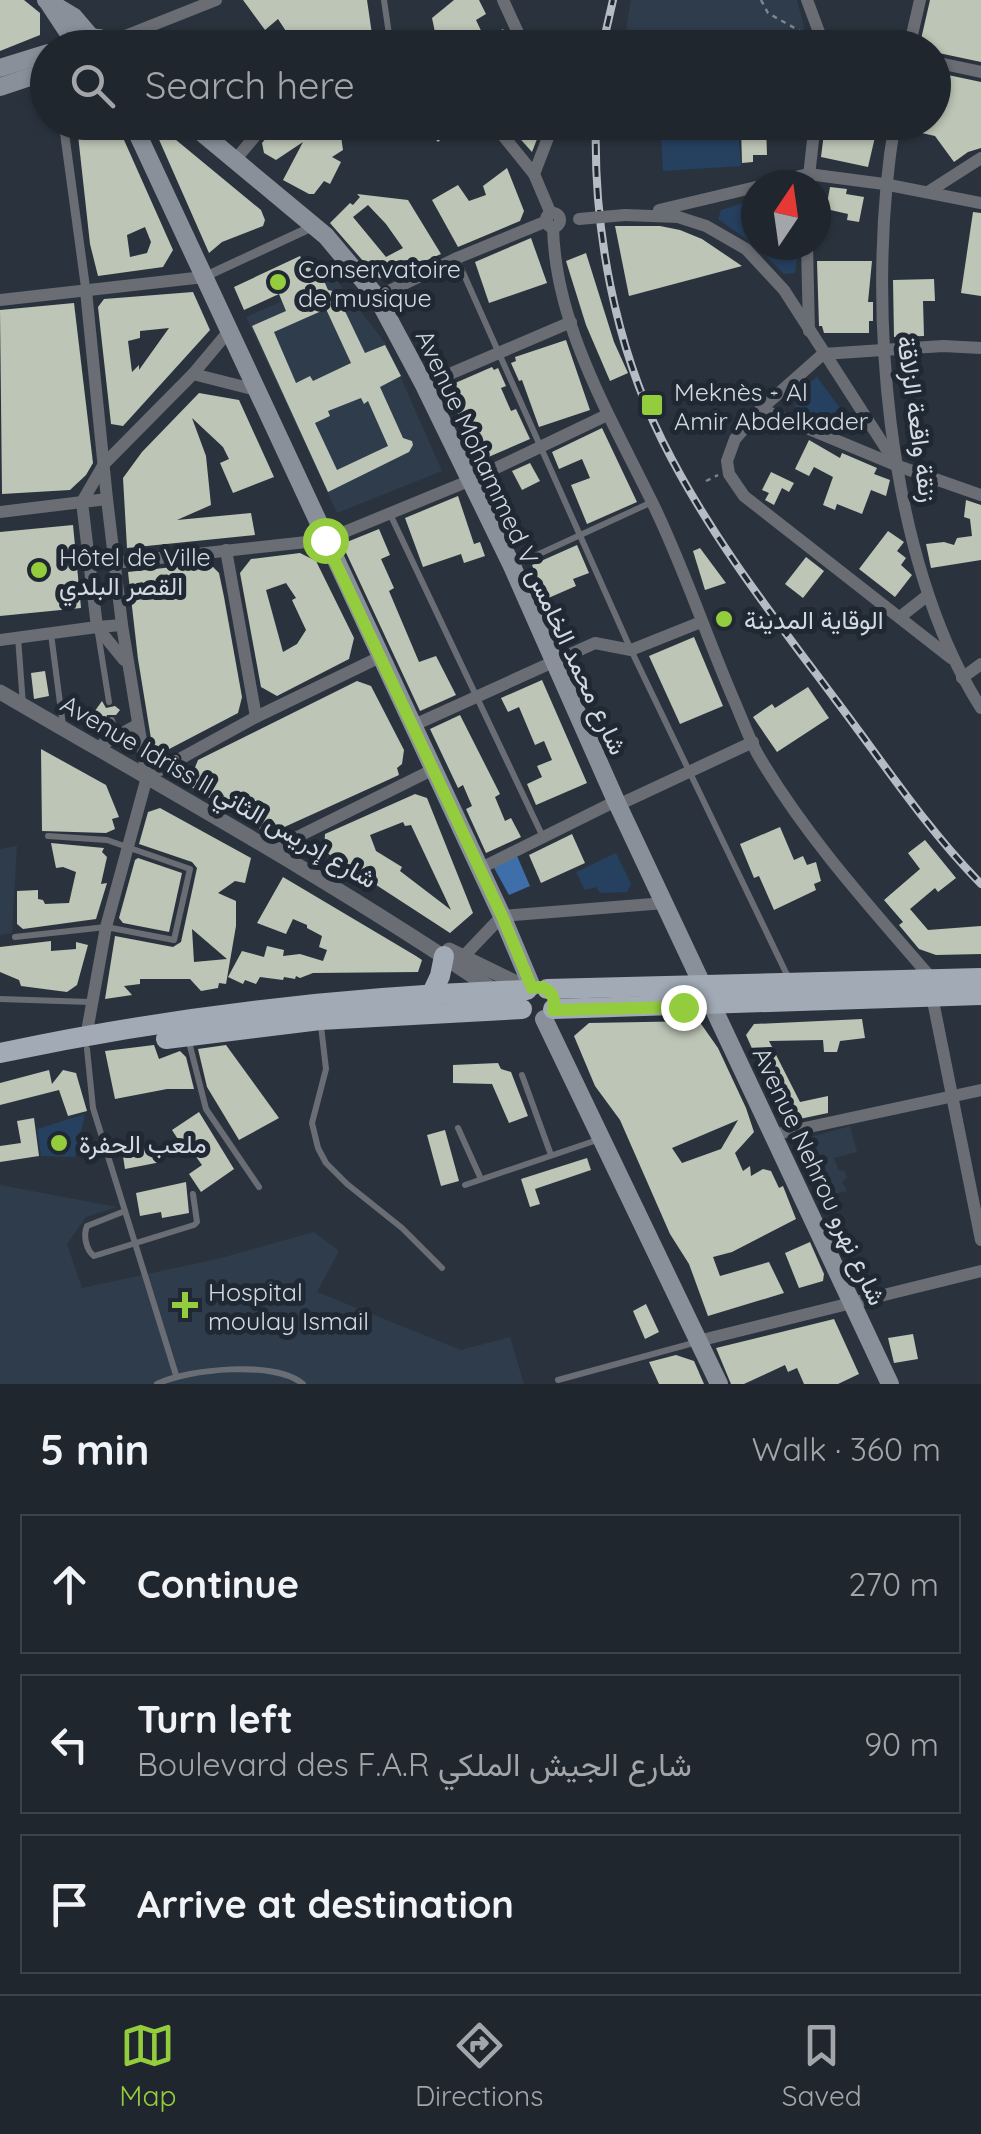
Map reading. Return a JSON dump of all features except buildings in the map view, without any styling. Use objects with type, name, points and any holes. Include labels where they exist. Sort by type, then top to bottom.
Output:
[{"type":"main road","points":[[47,1],[74,16],[80,30]]},
{"type":"main road","points":[[0,68],[30,59]]},
{"type":"main road","points":[[0,87],[30,78]]},
{"type":"main road","points":[[140,140],[718,1384]]},
{"type":"main road","name":"Avenue Mohammed V شارع محمد الخامس","points":[[211,140],[336,246],[377,297],[512,566],[617,803],[710,997]]},
{"type":"main road","points":[[431,995],[453,956]]},
{"type":"main road","points":[[0,1053],[536,999],[933,988],[981,978]]},
{"type":"main road","points":[[710,997],[791,985],[933,988],[975,999]]},
{"type":"main road","points":[[0,1064],[86,1043],[279,1008],[496,991],[536,999]]},
{"type":"main road","name":"Avenue Nehrou شارع نهرو","points":[[710,997],[890,1384]]},
{"type":"street","points":[[127,30],[216,0]]},
{"type":"street","points":[[503,0],[517,30]]},
{"type":"street","points":[[807,0],[820,30]]},
{"type":"street","points":[[912,30],[920,0]]},
{"type":"street","points":[[951,66],[981,72]]},
{"type":"street","points":[[65,140],[86,290],[126,662],[146,778],[106,927],[90,1002],[86,1043]]},
{"type":"street","points":[[235,160],[251,140]]},
{"type":"street","points":[[507,140],[534,174],[553,221],[555,264],[571,322],[607,415],[652,502],[752,742],[823,850],[933,988],[981,1240]]},
{"type":"street","points":[[534,174],[548,140]]},
{"type":"street","points":[[809,170],[813,140]]},
{"type":"street","name":"زنقة واقعة الزلاقة","points":[[892,140],[884,184],[881,251],[884,349],[898,466],[928,594],[951,658],[981,708]]},
{"type":"street","points":[[928,192],[981,158]]},
{"type":"street","points":[[831,181],[884,184],[981,203]]},
{"type":"street","points":[[642,214],[741,191]]},
{"type":"street","points":[[706,226],[704,209],[708,199]]},
{"type":"street","points":[[377,297],[456,258],[553,221],[642,214],[678,217],[706,226],[746,249],[784,290],[898,466]]},
{"type":"street","points":[[0,300],[204,276],[314,226]]},
{"type":"street","points":[[807,260],[809,334]]},
{"type":"street","points":[[784,290],[807,284]]},
{"type":"street","points":[[424,385],[571,322]]},
{"type":"street","points":[[126,662],[97,627],[82,502],[104,464],[193,374],[229,331]]},
{"type":"street","points":[[951,658],[744,496],[732,483],[727,462],[740,431],[824,354],[981,348]]},
{"type":"street","points":[[193,374],[256,390]]},
{"type":"street","points":[[761,409],[898,466],[981,495]]},
{"type":"street","points":[[114,563],[325,540],[471,480],[607,415]]},
{"type":"street","points":[[870,425],[892,418]]},
{"type":"street","points":[[0,512],[106,500]]},
{"type":"street","points":[[226,550],[256,717]]},
{"type":"street","points":[[900,617],[928,594]]},
{"type":"street","points":[[412,726],[595,643],[631,650],[701,622]]},
{"type":"street","points":[[0,640],[122,624]]},
{"type":"street","points":[[146,778],[256,717],[380,658]]},
{"type":"street","points":[[962,678],[981,664]]},
{"type":"street","name":"Avenue Idriss II شارع إدريس الثاني","points":[[0,692],[413,934],[536,999]]},
{"type":"street","points":[[96,748],[137,725]]},
{"type":"street","points":[[479,868],[752,742]]},
{"type":"street","points":[[273,849],[432,770]]},
{"type":"street","points":[[453,956],[502,916],[665,903]]},
{"type":"street","name":"Avenue Idriss II شارع إدريس الثاني","points":[[453,956],[496,991]]},
{"type":"street","points":[[772,1135],[981,1090]]},
{"type":"street","points":[[698,1341],[981,1270]]},
{"type":"lane","points":[[384,0],[388,30]]},
{"type":"lane","points":[[456,258],[631,650],[791,985]]},
{"type":"lane","points":[[512,566],[652,502]]},
{"type":"lane","points":[[390,514],[543,838]]},
{"type":"lane","points":[[97,627],[109,702]]},
{"type":"lane","points":[[51,633],[64,729]]},
{"type":"lane","points":[[18,638],[23,706]]},
{"type":"lane","points":[[112,720],[115,738]]},
{"type":"lane","points":[[15,937],[106,927],[174,940],[190,869],[107,840],[48,836]]},
{"type":"lane","points":[[0,998],[90,1002]]},
{"type":"lane","points":[[320,1020],[326,1069],[313,1111],[318,1148],[326,1163],[347,1184],[402,1228],[442,1268]]},
{"type":"lane","points":[[188,1036],[206,1109],[260,1187]]},
{"type":"lane","points":[[86,1043],[93,1108],[176,1374]]},
{"type":"lane","points":[[522,1076],[551,1155]]},
{"type":"lane","points":[[458,1128],[480,1180]]},
{"type":"lane","points":[[465,1185],[601,1138]]},
{"type":"lane","points":[[125,1212],[87,1226],[85,1236],[94,1256],[194,1225],[194,1194]]},
{"type":"lane","points":[[558,1380],[698,1341]]},
{"type":"lane","points":[[157,1384],[176,1374],[262,1370],[296,1378],[303,1384]]},
{"type":"path","points":[[760,0],[768,13],[798,30]]},
{"type":"path","points":[[812,30],[818,26]]},
{"type":"shaded area","points":[[631,0],[797,0],[805,30],[626,30]]},
{"type":"shaded area","points":[[661,140],[739,140],[741,166],[663,171]]},
{"type":"shaded area","points":[[741,204],[741,235],[718,219],[721,210]]},
{"type":"shaded area","points":[[770,260],[797,260],[795,273],[784,274]]},
{"type":"shaded area","points":[[335,278],[386,344],[442,471],[337,513],[246,317]]},
{"type":"shaded area","points":[[817,377],[860,435],[798,417],[793,395]]},
{"type":"shaded area","points":[[17,846],[12,933],[0,935],[0,849]]},
{"type":"shaded area","points":[[616,853],[631,884],[627,892],[600,893],[596,887],[585,890],[576,872]]},
{"type":"shaded area","points":[[517,856],[530,886],[509,895],[493,866]]},
{"type":"shaded area","name":"ملعب الحفرة","points":[[85,1114],[75,1157],[41,1156],[37,1129]]},
{"type":"shaded area","points":[[850,1126],[857,1152],[834,1158],[839,1171],[844,1170],[847,1177],[842,1182],[847,1191],[822,1197],[802,1151],[807,1138]]},
{"type":"shaded area","name":"Hospital moulay Ismail","points":[[0,1185],[117,1207],[86,1217],[67,1244],[82,1288],[217,1259],[314,1232],[339,1251],[317,1292],[461,1350],[510,1337],[524,1384],[0,1384]]},
{"type":"railway","points":[[606,30],[613,0]]},
{"type":"railway","points":[[596,140],[598,203],[610,285],[631,365],[662,440],[700,508],[765,605],[923,817],[981,884]]},
{"type":"place","name":"Conservatoire de musique","points":[[278,282]]},
{"type":"place","name":"Meknès - Al Amir Abdelkader","points":[[652,405]]},
{"type":"place","name":"Hôtel de Ville القصر البلدي","points":[[39,570]]},
{"type":"place","name":"الوقاية المدينة","points":[[724,619]]},
{"type":"place","name":"ملعب الحفرة","points":[[59,1143]]},
{"type":"place","name":"Hospital moulay Ismail","points":[[185,1305]]},
{"type":"route","points":[[325,540],[532,988],[542,987],[550,992],[553,1010],[683,1007]]}]
